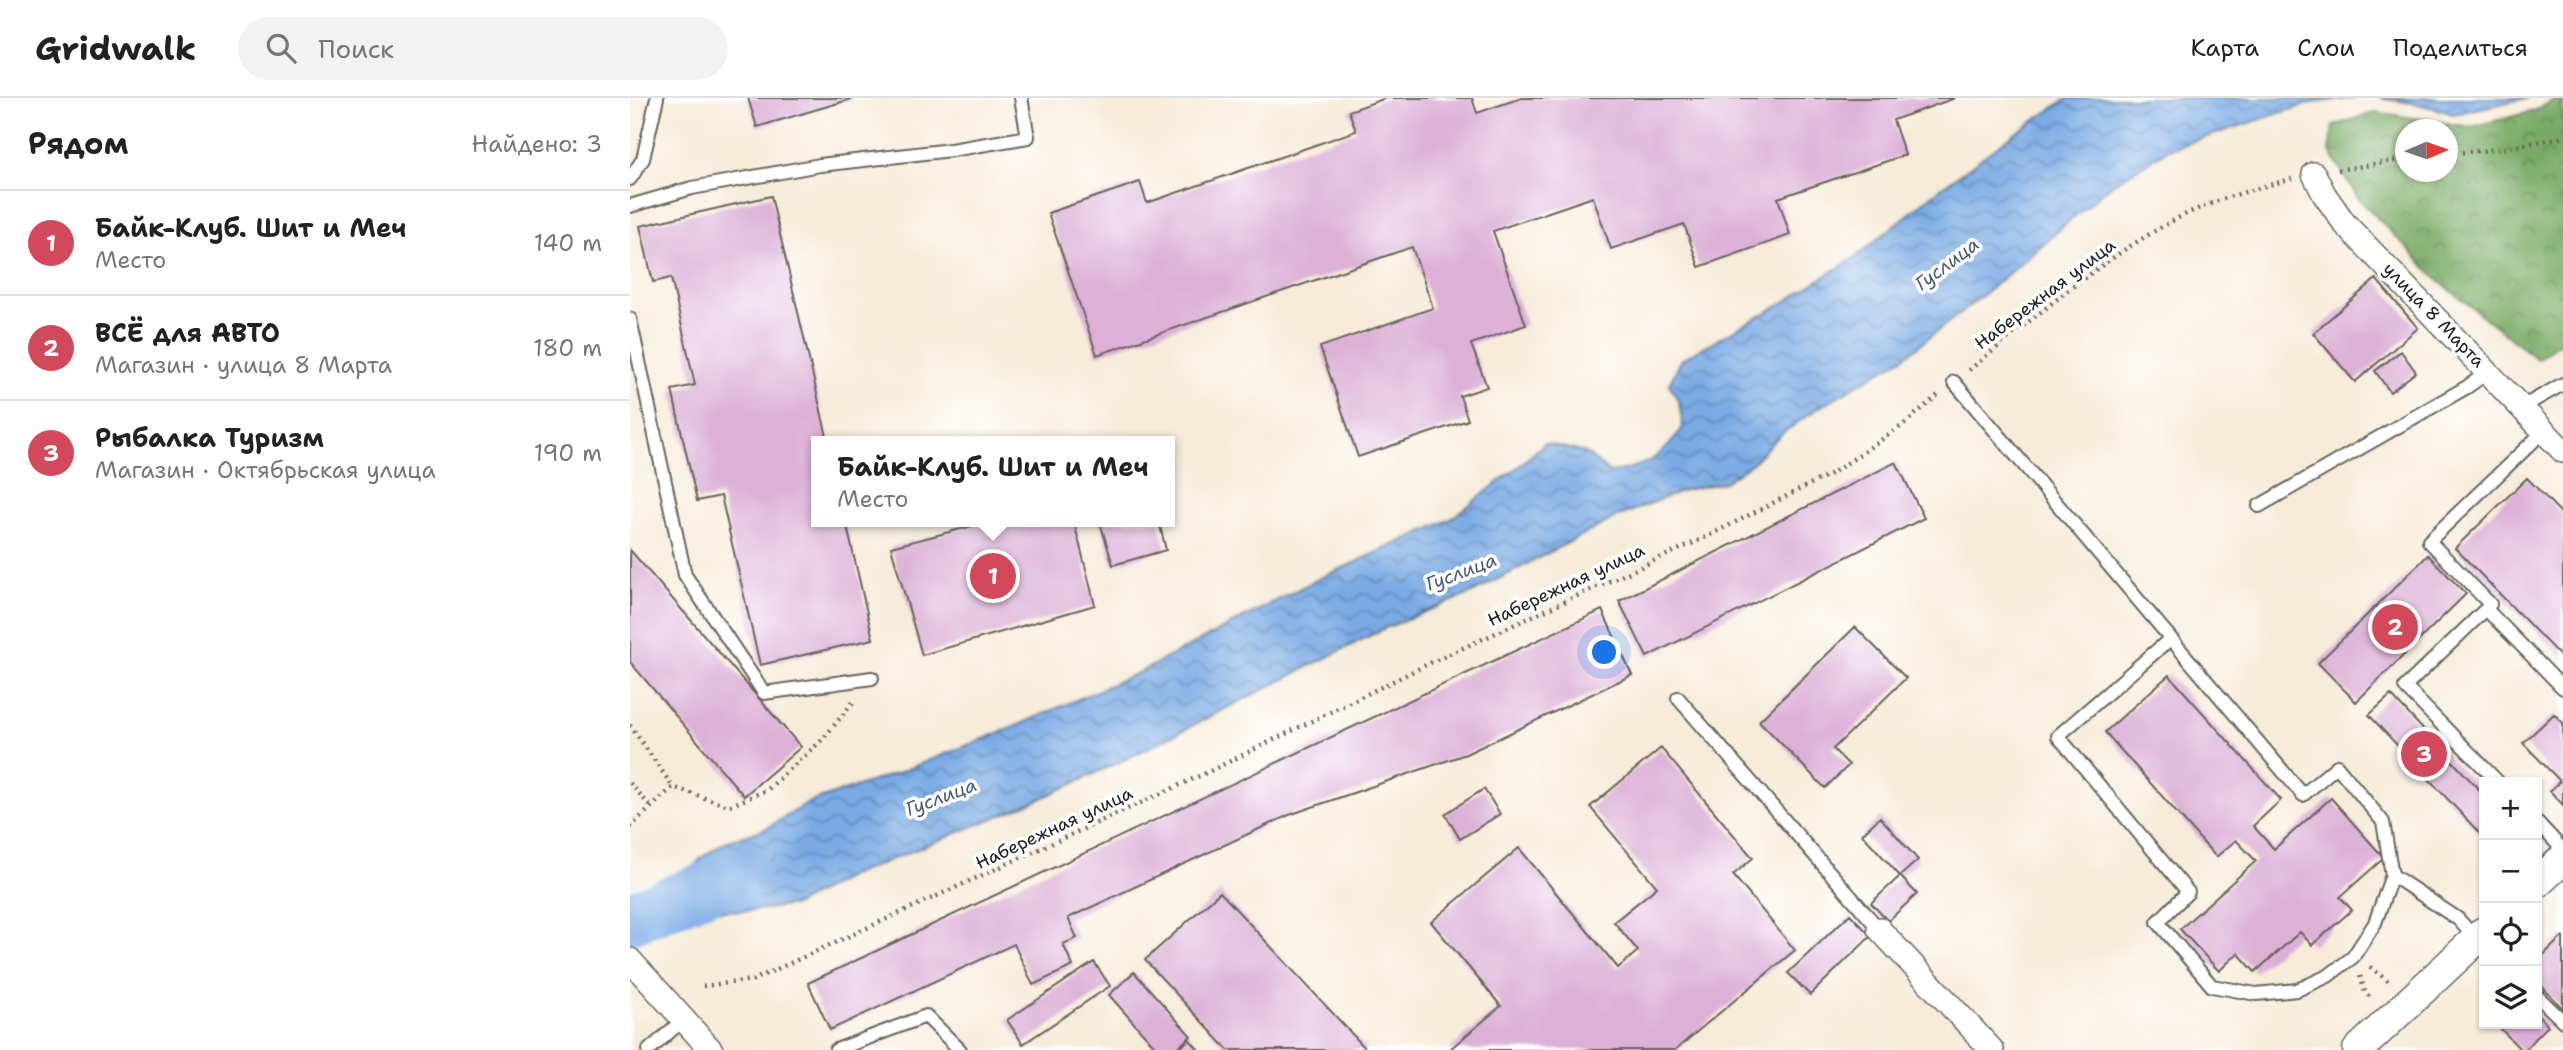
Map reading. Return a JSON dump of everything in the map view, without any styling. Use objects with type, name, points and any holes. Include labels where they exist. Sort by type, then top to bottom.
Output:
[{"type":"street","name":"улица 8 Марта","points":[[2314,174],[2345,224],[2563,451]]},
{"type":"street","points":[[2542,878],[2563,857]]},
{"type":"street","points":[[1879,929],[1992,1050]]},
{"type":"street","points":[[2358,1050],[2479,942]]},
{"type":"street","points":[[634,964],[711,1050]]},
{"type":"lane","points":[[630,179],[643,159],[657,98]]},
{"type":"lane","points":[[630,206],[692,188],[782,172],[1028,137],[1021,98]]},
{"type":"lane","points":[[630,320],[685,575],[764,693],[872,678]]},
{"type":"lane","points":[[2259,506],[2467,387],[2488,372]]},
{"type":"lane","points":[[1954,382],[2303,794],[2337,766],[2383,822],[2392,875],[2375,923],[2353,957],[2328,976],[2297,990],[2256,994],[2212,986],[2158,922],[2188,892],[2058,736],[2170,639]]},
{"type":"lane","points":[[2522,407],[2563,384]]},
{"type":"lane","points":[[2493,777],[2405,687],[2490,604],[2430,541],[2544,430]]},
{"type":"lane","points":[[2486,609],[2563,688]]},
{"type":"lane","points":[[1678,698],[1879,929]]},
{"type":"lane","points":[[2542,829],[2563,857]]},
{"type":"lane","points":[[2392,875],[2458,919],[2479,936]]},
{"type":"lane","points":[[2542,1001],[2563,1021]]},
{"type":"lane","points":[[836,1050],[926,1016],[960,1050]]},
{"type":"lane","points":[[649,1050],[683,1020]]},
{"type":"path","points":[[2458,153],[2506,148],[2563,137]]},
{"type":"path","name":"Набережная улица","points":[[703,986],[753,980],[1206,773],[1430,663],[1704,538],[1834,472],[1903,425],[2093,270],[2169,223],[2251,189],[2314,174],[2395,161]]},
{"type":"path","points":[[630,725],[673,787],[729,806],[767,790],[823,739],[872,678]]},
{"type":"path","points":[[630,783],[651,807]]},
{"type":"path","points":[[630,827],[673,787]]},
{"type":"green space","points":[[2563,98],[2563,340],[2537,359],[2440,282],[2358,198],[2329,150],[2333,126],[2376,112],[2420,119],[2395,119],[2395,182],[2458,182],[2458,125],[2471,127],[2534,111]]},
{"type":"water","points":[[2068,98],[2356,98],[2311,103],[2169,149],[2111,185],[1987,292],[1903,358],[1818,408],[1780,435],[1751,464],[1724,482],[1681,491],[1615,518],[1470,594],[1383,629],[1130,757],[1038,800],[848,877],[795,905],[749,911],[701,910],[671,896],[701,858],[725,842],[765,829],[810,802],[897,773],[1014,727],[1142,671],[1316,580],[1451,519],[1545,443],[1586,453],[1610,473],[1652,459],[1668,447],[1683,427],[1679,402],[1669,384],[1682,359],[1778,306],[1857,256],[1937,191]]},
{"type":"water","points":[[2380,98],[2528,98],[2454,114],[2418,104]]},
{"type":"building","points":[[748,98],[852,98],[852,99],[757,127]]},
{"type":"building","points":[[1386,98],[1472,98],[1477,113],[1521,98],[1955,98],[1893,120],[1905,155],[1778,198],[1790,235],[1699,267],[1684,224],[1611,249],[1593,197],[1493,231],[1526,325],[1471,344],[1487,387],[1460,396],[1468,420],[1358,457],[1320,347],[1433,308],[1412,247],[1097,355],[1048,213],[1140,182],[1147,203],[1356,131],[1349,111]]},
{"type":"building","points":[[771,196],[827,436],[811,436],[811,527],[847,527],[873,639],[760,665],[721,496],[697,501],[672,390],[695,385],[671,278],[653,282],[640,226]]},
{"type":"building","points":[[2376,279],[2418,328],[2355,382],[2313,333]]},
{"type":"building","points":[[2401,351],[2416,372],[2390,392],[2375,371]]},
{"type":"building","points":[[1896,462],[1924,518],[1647,657],[1619,601]]},
{"type":"building","points":[[2527,478],[2563,515],[2563,659],[2455,548]]},
{"type":"building","points":[[969,527],[1075,527],[1095,605],[922,655],[891,547]]},
{"type":"building","points":[[1102,527],[1160,527],[1166,550],[1113,565]]},
{"type":"building","points":[[630,550],[801,747],[744,796],[630,662]]},
{"type":"building","points":[[2428,555],[2466,594],[2356,702],[2318,663]]},
{"type":"building","points":[[1602,610],[1632,675],[1466,754],[1289,815],[1068,918],[1077,938],[1063,944],[1073,966],[1033,985],[1014,944],[830,1030],[808,983]]},
{"type":"building","points":[[1855,627],[1906,678],[1833,749],[1849,765],[1825,788],[1759,721]]},
{"type":"building","points":[[2169,675],[2281,800],[2253,826],[2274,849],[2331,798],[2384,858],[2340,897],[2352,910],[2312,945],[2300,932],[2255,972],[2238,953],[2219,971],[2180,929],[2256,861],[2236,840],[2216,857],[2105,732]]},
{"type":"building","points":[[2391,695],[2479,790],[2479,833],[2369,715]]},
{"type":"building","points":[[2554,714],[2563,723],[2563,805],[2550,791],[2560,781],[2523,743]]},
{"type":"building","points":[[1661,748],[1753,858],[1733,875],[1795,950],[1675,1050],[1449,1050],[1501,1006],[1431,922],[1519,848],[1618,968],[1638,951],[1614,922],[1657,887],[1590,807]]},
{"type":"building","points":[[1484,789],[1500,814],[1460,839],[1445,814]]},
{"type":"building","points":[[1880,817],[1918,860],[1900,876],[1862,834]]},
{"type":"building","points":[[1900,876],[1917,894],[1888,921],[1871,903]]},
{"type":"building","points":[[1220,892],[1367,1050],[1228,1050],[1145,960]]},
{"type":"building","points":[[1850,914],[1871,936],[1810,995],[1788,973]]},
{"type":"building","points":[[2563,936],[2563,1009],[2542,986],[2542,956]]},
{"type":"building","points":[[1094,962],[1110,986],[1023,1044],[1007,1020]]},
{"type":"building","points":[[1134,972],[1191,1036],[1175,1050],[1158,1050],[1109,995]]},
{"type":"building","points":[[2542,1019],[2548,1026],[2521,1050],[2501,1029],[2542,1029]]},
{"type":"building","points":[[1189,1039],[1199,1050],[1178,1050]]},
{"type":"waterway","name":"Гуслица","points":[[630,918],[744,873]]},
{"type":"place","name":"Байк-Клуб. Шит и Меч","points":[[993,576]]},
{"type":"place","name":"ВСЁ для АВТО","points":[[2395,627]]},
{"type":"place","name":"Рыбалка Туризм","points":[[2424,754]]}]
